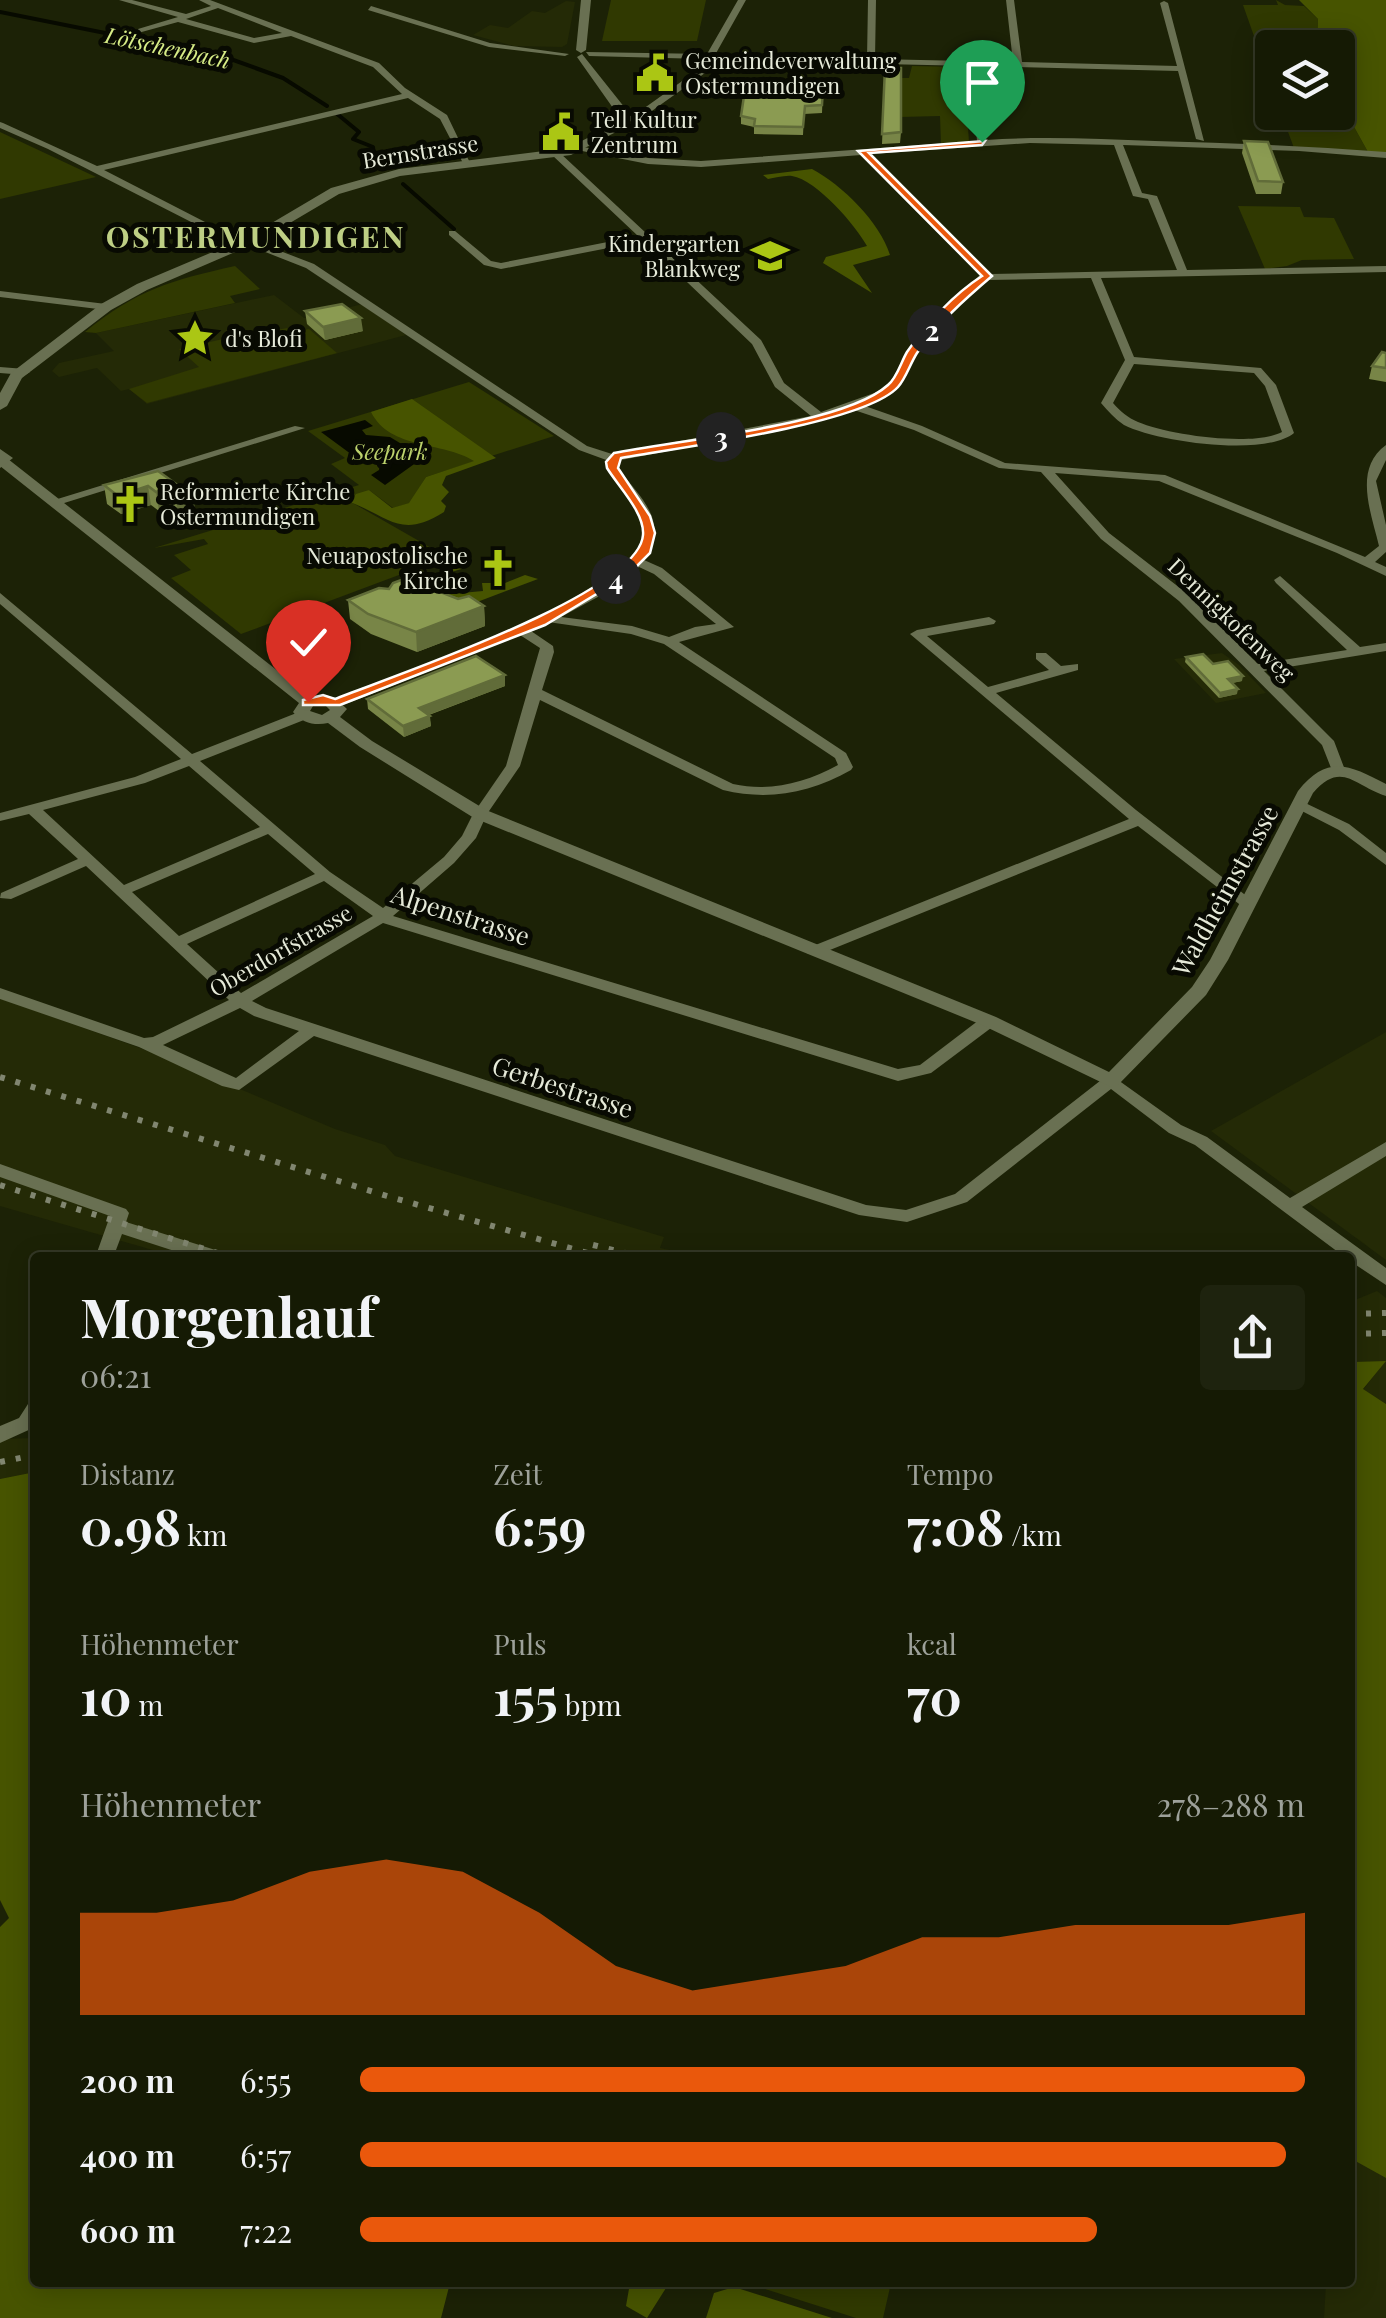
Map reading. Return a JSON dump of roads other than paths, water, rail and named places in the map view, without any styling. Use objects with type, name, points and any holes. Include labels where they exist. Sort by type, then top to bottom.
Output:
[{"type":"main road","points":[[586,0],[577,54],[617,119]]},
{"type":"main road","name":"Bernstrasse","points":[[0,406],[9,391],[28,377],[25,372],[106,307],[142,287],[252,240],[348,186],[399,173],[557,154],[608,134],[617,119]]},
{"type":"street","points":[[123,0],[254,41],[293,33]]},
{"type":"street","points":[[203,0],[376,65],[450,124],[469,164]]},
{"type":"street","points":[[617,119],[639,116],[684,85],[712,58],[742,0]]},
{"type":"street","points":[[871,62],[872,0]]},
{"type":"street","points":[[1010,0],[1018,65]]},
{"type":"street","points":[[1164,4],[1201,139]]},
{"type":"street","points":[[141,31],[218,6]]},
{"type":"street","points":[[370,8],[489,45],[577,54],[1182,69]]},
{"type":"street","points":[[975,64],[982,142]]},
{"type":"street","points":[[97,169],[409,95]]},
{"type":"street","points":[[0,126],[97,169],[204,225],[252,240],[310,266],[583,448],[614,458],[822,418],[887,391],[900,378],[913,352],[966,290],[987,276],[1386,268]]},
{"type":"street","points":[[577,149],[648,161],[701,164],[982,142],[1117,142],[1386,155]]},
{"type":"street","points":[[1117,142],[1138,196],[1152,196],[1183,272]]},
{"type":"street","points":[[862,151],[987,276]]},
{"type":"street","points":[[557,154],[757,342],[779,385],[822,418]]},
{"type":"street","points":[[452,234],[488,263],[501,266],[645,238]]},
{"type":"street","points":[[1094,273],[1130,360],[1108,403],[1115,414],[1167,434],[1260,442],[1278,441],[1288,433],[1270,385],[1258,370],[1130,360]]},
{"type":"street","points":[[0,294],[106,307]]},
{"type":"street","points":[[0,370],[25,372]]},
{"type":"street","points":[[854,406],[918,428],[993,463],[1046,471],[1080,469],[1161,478],[1386,572]]},
{"type":"street","points":[[57,502],[299,428]]},
{"type":"street","points":[[1367,562],[1385,548],[1370,480],[1386,448]]},
{"type":"street","points":[[0,817],[62,803],[189,762],[306,709],[333,710],[549,618],[636,562],[647,548],[650,533],[636,501],[612,468],[614,458]]},
{"type":"street","points":[[1,459],[306,709]]},
{"type":"street","name":"Dennigkofenweg","points":[[1046,471],[1106,536],[1184,598],[1329,744],[1338,770]]},
{"type":"street","points":[[636,562],[658,571],[727,627],[700,630],[669,641]]},
{"type":"street","points":[[1280,580],[1358,652]]},
{"type":"street","name":"Alpenstrasse","points":[[0,598],[189,762],[382,917],[898,1074],[925,1069],[988,1021]]},
{"type":"street","points":[[535,692],[728,787],[753,795],[830,776],[846,767],[842,756],[669,641],[632,630],[549,618]]},
{"type":"street","points":[[988,622],[917,634],[1139,820],[1248,904]]},
{"type":"street","name":"Oberdorfstrasse","points":[[143,1043],[162,1041],[240,1001],[382,917],[449,860],[469,838],[517,757],[546,648],[521,630]]},
{"type":"street","points":[[1254,669],[1386,647]]},
{"type":"street","points":[[985,692],[1066,669],[1041,656]]},
{"type":"street","points":[[333,710],[366,744],[480,814],[988,1021],[1112,1081],[1175,1130],[1201,1141],[1351,1252]]},
{"type":"street","points":[[1338,770],[1355,774],[1386,791]]},
{"type":"street","name":"Waldheimstrasse","points":[[1112,1081],[1198,992],[1299,804],[1320,775],[1338,770]]},
{"type":"street","points":[[50,788],[62,803]]},
{"type":"street","points":[[1299,804],[1344,827],[1386,860]]},
{"type":"street","name":"Gerbestrasse","points":[[34,810],[240,1001],[311,1030],[884,1215],[929,1212],[961,1198],[1112,1081]]},
{"type":"street","points":[[814,951],[1139,820]]},
{"type":"street","points":[[124,890],[270,828]]},
{"type":"street","points":[[6,896],[90,859]]},
{"type":"street","points":[[178,942],[325,875]]},
{"type":"street","points":[[0,993],[143,1043],[239,1084],[311,1030]]},
{"type":"street","points":[[1289,1206],[1386,1148]]},
{"type":"street","points":[[0,1170],[113,1208],[120,1214],[107,1252]]},
{"type":"street","points":[[118,1226],[201,1252]]},
{"type":"street","points":[[1355,1255],[1386,1278]]},
{"type":"street","points":[[0,1435],[26,1423],[30,1417]]},
{"type":"waterway","name":"Lötschenbach","points":[[0,12],[225,57],[283,78],[327,106]]},
{"type":"waterway","name":"Lötschenbach","points":[[336,113],[359,132],[353,139],[373,147],[374,157],[387,159],[388,165]]},
{"type":"waterway","name":"Lötschenbach","points":[[403,184],[454,229]]},
{"type":"railway","points":[[0,1077],[584,1252]]},
{"type":"railway","points":[[0,1185],[214,1252]]},
{"type":"railway","points":[[593,1245],[621,1252]]},
{"type":"railway","points":[[1355,1314],[1386,1313]]},
{"type":"railway","points":[[1355,1334],[1386,1333]]},
{"type":"railway","points":[[0,1462],[30,1456]]},
{"type":"place","name":"Gemeindeverwaltung Ostermundigen","points":[[655,73]]},
{"type":"place","name":"Tell Kultur Zentrum","points":[[561,132]]},
{"type":"place","name":"Kindergarten Blankweg","points":[[770,256]]},
{"type":"place","name":"d's Blofi","points":[[195,338]]},
{"type":"place","name":"Reformierte Kirche Ostermundigen","points":[[130,504]]},
{"type":"place","name":"Neuapostolische Kirche","points":[[498,568]]},
{"type":"district","name":"OSTERMUNDIGEN","points":[[256,236]]},
{"type":"park label","name":"Seepark","points":[[390,451]]}]
